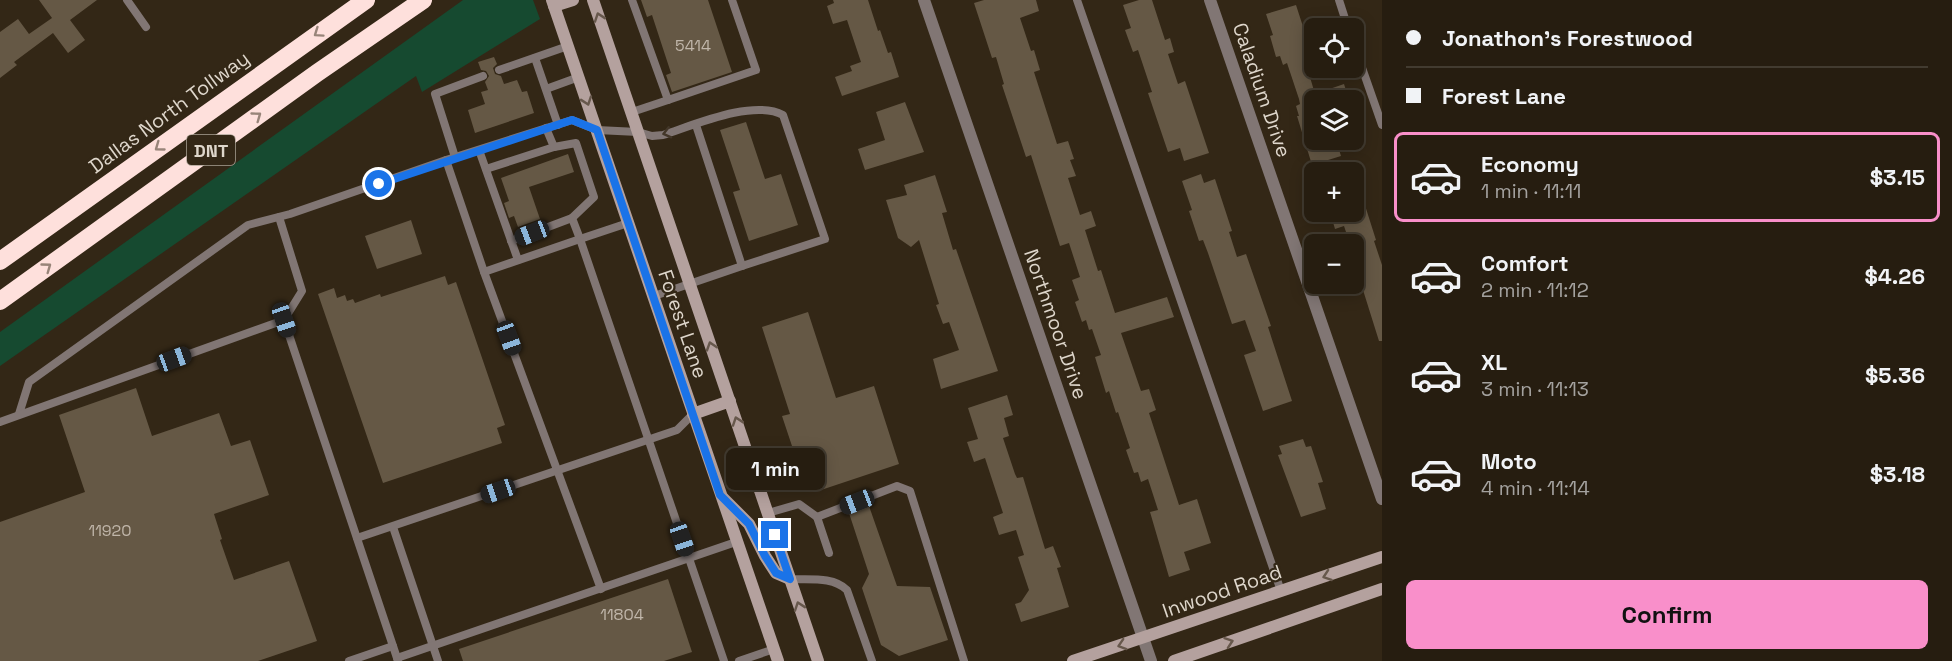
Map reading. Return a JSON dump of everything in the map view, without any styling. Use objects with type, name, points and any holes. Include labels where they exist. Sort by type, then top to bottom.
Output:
[{"type":"highway","name":"Dallas North Tollway","points":[[0,261],[366,0]]},
{"type":"highway","name":"DNT","points":[[0,301],[317,73],[423,0]]},
{"type":"main road","points":[[553,3],[573,0]]},
{"type":"main road","name":"Forest Lane","points":[[593,0],[818,661]]},
{"type":"main road","name":"Forest Lane","points":[[553,3],[776,655]]},
{"type":"main road","points":[[693,414],[730,401]]},
{"type":"main road","points":[[720,495],[749,524],[776,573],[790,579]]},
{"type":"main road","name":"Inwood Road","points":[[1073,661],[1382,557]]},
{"type":"main road","points":[[1174,661],[1382,589]]},
{"type":"street","name":"Northmoor Drive","points":[[924,0],[1151,661]]},
{"type":"street","name":"Caladium Drive","points":[[1210,0],[1382,500]]},
{"type":"lane","points":[[127,0],[147,27]]},
{"type":"lane","points":[[632,0],[668,100]]},
{"type":"lane","points":[[632,112],[756,70],[732,0]]},
{"type":"lane","points":[[1077,0],[1281,591]]},
{"type":"lane","points":[[1338,0],[1344,18]]},
{"type":"lane","points":[[499,70],[568,46]]},
{"type":"lane","points":[[535,58],[558,125]]},
{"type":"lane","points":[[1364,73],[1382,125]]},
{"type":"lane","points":[[455,158],[435,94],[483,76]]},
{"type":"lane","points":[[546,89],[579,77]]},
{"type":"lane","points":[[19,414],[29,382],[248,225],[279,217],[572,120],[597,130],[638,132],[652,136],[663,135],[742,111],[773,110],[783,114],[825,239],[654,296]]},
{"type":"lane","points":[[696,125],[742,266]]},
{"type":"lane","points":[[546,128],[554,147]]},
{"type":"lane","points":[[486,169],[554,147],[576,143],[594,197],[572,218],[511,241]]},
{"type":"lane","points":[[479,150],[518,260]]},
{"type":"lane","points":[[446,160],[484,272],[600,589]]},
{"type":"lane","points":[[0,422],[284,320],[302,291],[279,217]]},
{"type":"lane","points":[[572,218],[724,661]]},
{"type":"lane","points":[[484,272],[628,223]]},
{"type":"lane","points":[[284,320],[398,659],[736,542]]},
{"type":"lane","points":[[357,538],[677,430],[693,414]]},
{"type":"lane","points":[[816,517],[897,486],[910,492],[962,660]]},
{"type":"lane","points":[[768,513],[799,504],[816,517],[829,553]]},
{"type":"lane","points":[[393,527],[438,661]]},
{"type":"lane","points":[[790,579],[830,580],[840,583],[848,590],[872,661]]},
{"type":"lane","points":[[349,661],[393,646]]},
{"type":"lane","points":[[739,661],[776,655]]},
{"type":"green space","points":[[463,0],[533,0],[540,19],[422,92],[416,76],[0,366],[0,332]]},
{"type":"building","points":[[39,0],[97,0],[70,20],[85,40],[68,53],[53,33],[14,62],[17,65],[0,78],[0,32],[18,19],[29,34],[52,18]]},
{"type":"building","points":[[641,0],[708,0],[732,72],[672,92],[666,75],[671,73],[652,15],[647,17]]},
{"type":"building","points":[[833,0],[868,0],[878,31],[880,30],[888,53],[891,52],[899,77],[842,96],[835,77],[852,71],[850,66],[861,62],[847,20],[833,24],[827,6],[834,3]]},
{"type":"building","points":[[984,0],[1036,0],[1039,11],[1020,18],[1040,70],[1034,72],[1057,144],[1068,141],[1074,159],[1070,160],[1076,176],[1068,178],[1080,215],[1091,211],[1096,226],[1085,230],[1115,313],[1167,297],[1174,317],[1121,333],[1141,391],[1149,389],[1156,410],[1149,413],[1179,505],[1197,499],[1211,543],[1184,552],[1190,570],[1169,577],[1150,512],[1158,510],[1148,479],[1141,482],[1138,472],[1134,473],[1126,450],[1130,448],[1118,412],[1116,413],[1109,391],[1106,393],[1095,357],[1101,355],[1092,329],[1089,330],[1086,320],[1082,322],[1075,302],[1079,300],[1072,280],[1080,277],[1069,243],[1060,246],[1031,155],[1026,157],[1002,85],[1004,84],[996,57],[992,58],[974,3]]},
{"type":"building","points":[[1139,0],[1152,0],[1165,40],[1170,38],[1174,52],[1168,54],[1178,84],[1185,81],[1209,153],[1184,161],[1180,148],[1168,152],[1148,93],[1152,92],[1138,50],[1133,52],[1125,30],[1131,28],[1123,5]]},
{"type":"building","points":[[1296,5],[1304,30],[1304,78],[1310,78],[1314,90],[1304,90],[1304,139],[1297,116],[1299,116],[1296,106],[1300,104],[1299,99],[1287,63],[1283,65],[1280,56],[1276,57],[1270,36],[1273,35],[1266,14]]},
{"type":"building","points":[[494,57],[497,64],[493,68],[495,74],[501,76],[504,84],[517,80],[522,92],[527,91],[534,113],[475,133],[468,110],[485,104],[481,92],[488,90],[485,82],[489,76],[486,71],[481,70],[478,62]]},
{"type":"building","points":[[1344,84],[1346,90],[1327,90]]},
{"type":"building","points":[[905,102],[924,152],[865,170],[858,149],[885,140],[876,112]]},
{"type":"building","points":[[746,122],[765,179],[781,174],[798,225],[749,241],[733,192],[740,190],[720,130]]},
{"type":"building","points":[[1307,150],[1339,150],[1341,156],[1322,162],[1311,162]]},
{"type":"building","points":[[568,154],[574,172],[529,187],[540,219],[518,227],[514,216],[509,218],[504,203],[509,201],[501,178]]},
{"type":"building","points":[[1201,174],[1204,183],[1215,179],[1232,231],[1229,232],[1237,257],[1246,254],[1271,326],[1268,327],[1292,401],[1263,411],[1244,355],[1256,351],[1245,320],[1232,324],[1208,253],[1203,240],[1199,241],[1189,211],[1192,210],[1182,181]]},
{"type":"building","points":[[935,175],[947,212],[942,213],[953,250],[956,249],[998,371],[941,389],[933,359],[959,350],[949,322],[943,324],[936,305],[939,304],[919,240],[911,247],[898,238],[886,200],[907,195],[904,185]]},
{"type":"building","points":[[1364,202],[1382,265],[1382,341],[1379,341],[1364,293],[1364,234],[1347,234],[1344,226],[1335,229],[1333,222],[1364,222]]},
{"type":"building","points":[[411,220],[422,254],[377,269],[365,236]]},
{"type":"building","points":[[445,276],[448,285],[456,282],[505,425],[497,428],[502,443],[383,483],[318,294],[334,288],[337,298],[345,295],[347,301],[353,299],[355,303]]},
{"type":"building","points":[[808,312],[836,398],[874,386],[899,464],[821,490],[818,480],[805,485],[782,416],[790,414],[762,327]]},
{"type":"building","points":[[136,388],[152,436],[219,413],[231,446],[250,440],[269,495],[214,514],[222,539],[220,540],[234,580],[289,561],[317,641],[258,661],[0,661],[0,522],[85,492],[59,415]]},
{"type":"building","points":[[1007,395],[1013,415],[1004,418],[1009,436],[1003,438],[1017,478],[1023,477],[1045,549],[1053,546],[1061,567],[1057,568],[1069,607],[1021,622],[1015,604],[1021,602],[1029,590],[1018,557],[1024,555],[1016,530],[999,535],[993,517],[1003,513],[985,458],[974,462],[967,442],[978,439],[968,408]]},
{"type":"building","points":[[1303,439],[1306,447],[1311,446],[1323,482],[1318,483],[1326,509],[1301,517],[1278,455],[1282,454],[1279,446]]},
{"type":"building","points":[[869,506],[897,586],[930,587],[948,640],[899,656],[881,645],[862,588],[869,574],[849,513]]},
{"type":"building","points":[[668,579],[692,652],[664,661],[463,661],[459,649]]},
{"type":"route","points":[[379,184],[572,120],[597,130],[720,495],[749,524],[776,573],[790,579],[775,535]]}]
